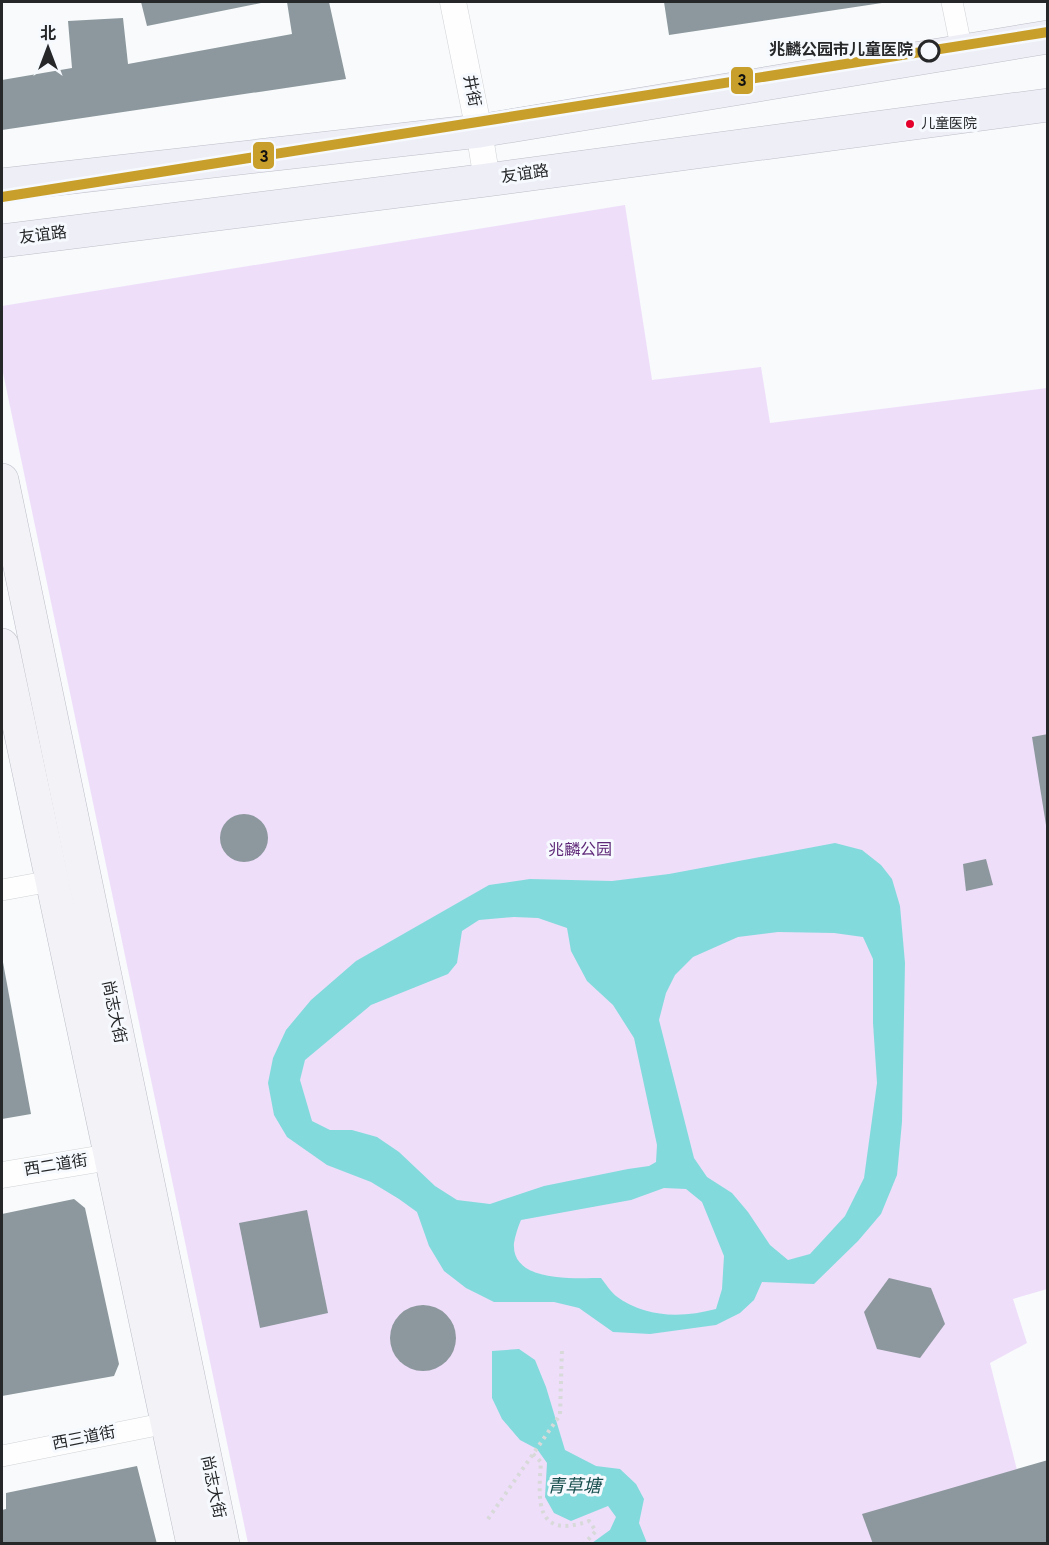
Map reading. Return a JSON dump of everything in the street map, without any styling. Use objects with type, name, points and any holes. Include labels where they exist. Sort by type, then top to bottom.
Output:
[{"type":"highway","points":[[2,185],[479,131],[1047,37]]},
{"type":"highway","name":"友谊路","points":[[2,241],[487,180],[1047,105]]},
{"type":"main road","name":"尚志大街","points":[[2,480],[223,1544]]},
{"type":"main road","name":"尚志大街","points":[[2,645],[193,1544]]},
{"type":"street","name":"井街","points":[[453,2],[487,180]]},
{"type":"street","points":[[952,2],[962,51]]},
{"type":"street","points":[[2,890],[51,881]]},
{"type":"street","name":"西二道街","points":[[2,1175],[110,1157]]},
{"type":"street","name":"西三道街","points":[[2,1456],[167,1422]]},
{"type":"path","points":[[488,1519],[560,1415],[562,1348]]},
{"type":"path","points":[[534,1453],[542,1462],[540,1508],[545,1517],[558,1525],[578,1525],[589,1521],[596,1531],[584,1544]]},
{"type":"green space","name":"兆麟公园","points":[[625,205],[652,380],[761,367],[770,423],[1047,388],[1047,1289],[1013,1299],[1027,1343],[990,1363],[1017,1470],[873,1543],[248,1543],[2,368],[2,306]]},
{"type":"water","points":[[835,843],[862,850],[881,865],[892,879],[900,906],[905,963],[902,1122],[897,1175],[881,1214],[858,1241],[814,1284],[762,1282],[754,1300],[740,1313],[716,1325],[650,1334],[613,1332],[579,1308],[554,1302],[494,1302],[466,1288],[444,1271],[429,1246],[417,1212],[371,1182],[327,1165],[287,1137],[274,1115],[268,1083],[273,1058],[286,1030],[311,1000],[356,961],[489,885],[530,879],[612,881],[669,874]],"holes":[[[514,917],[538,918],[567,928],[571,951],[587,981],[613,1005],[634,1038],[657,1145],[656,1162],[649,1166],[544,1186],[490,1204],[457,1200],[435,1186],[399,1152],[377,1137],[352,1130],[330,1130],[312,1121],[300,1080],[305,1060],[371,1005],[448,974],[457,963],[462,931],[479,920]],[[778,932],[834,933],[863,937],[873,959],[873,1023],[877,1083],[864,1178],[845,1216],[810,1254],[788,1260],[770,1245],[732,1193],[707,1177],[694,1158],[659,1020],[666,993],[675,975],[693,957],[738,937]],[[664,1188],[686,1189],[702,1202],[724,1256],[722,1289],[716,1309],[677,1315],[639,1309],[616,1296],[601,1278],[547,1276],[533,1272],[516,1256],[514,1243],[521,1220],[631,1200]]]},
{"type":"water","name":"青草塘","points":[[519,1349],[535,1360],[546,1387],[565,1450],[596,1466],[620,1469],[636,1484],[644,1499],[639,1523],[647,1543],[592,1543],[610,1530],[616,1517],[608,1506],[571,1521],[554,1513],[545,1497],[547,1463],[537,1449],[520,1440],[502,1419],[492,1398],[492,1351]]},
{"type":"building","points":[[141,2],[261,2],[261,3],[147,26]]},
{"type":"building","points":[[287,2],[329,2],[346,79],[2,130],[2,80],[72,68],[68,21],[123,18],[128,64],[292,34]]},
{"type":"building","points":[[664,2],[882,2],[882,3],[669,35]]},
{"type":"building","points":[[1048,734],[1048,825],[1046,825],[1032,737]]},
{"type":"building","points":[[239,814],[249,814],[261,821],[268,833],[268,843],[261,855],[249,862],[239,862],[224,851],[220,843],[220,833],[231,818]]},
{"type":"building","points":[[986,859],[993,885],[966,891],[963,864]]},
{"type":"building","points":[[2,957],[31,1114],[2,1119]]},
{"type":"building","points":[[74,1199],[85,1208],[119,1364],[114,1376],[2,1396],[2,1214]]},
{"type":"building","points":[[307,1210],[328,1313],[260,1328],[239,1223]]},
{"type":"building","points":[[889,1278],[931,1288],[945,1324],[920,1358],[877,1349],[864,1312]]},
{"type":"building","points":[[423,1305],[436,1307],[446,1315],[454,1325],[456,1338],[454,1351],[446,1361],[436,1369],[423,1371],[410,1369],[400,1361],[392,1351],[390,1338],[392,1325],[400,1315],[410,1307]]},
{"type":"building","points":[[1048,1460],[1048,1544],[873,1544],[862,1514]]},
{"type":"building","points":[[137,1466],[157,1544],[2,1544],[2,1510],[6,1509],[6,1493]]},
{"type":"transit line","name":"3","points":[[2,197],[1048,32]]},
{"type":"place","name":"兆麟公园·市儿童医院","points":[[929,51]]},
{"type":"place","name":"儿童医院","points":[[910,124]]}]
